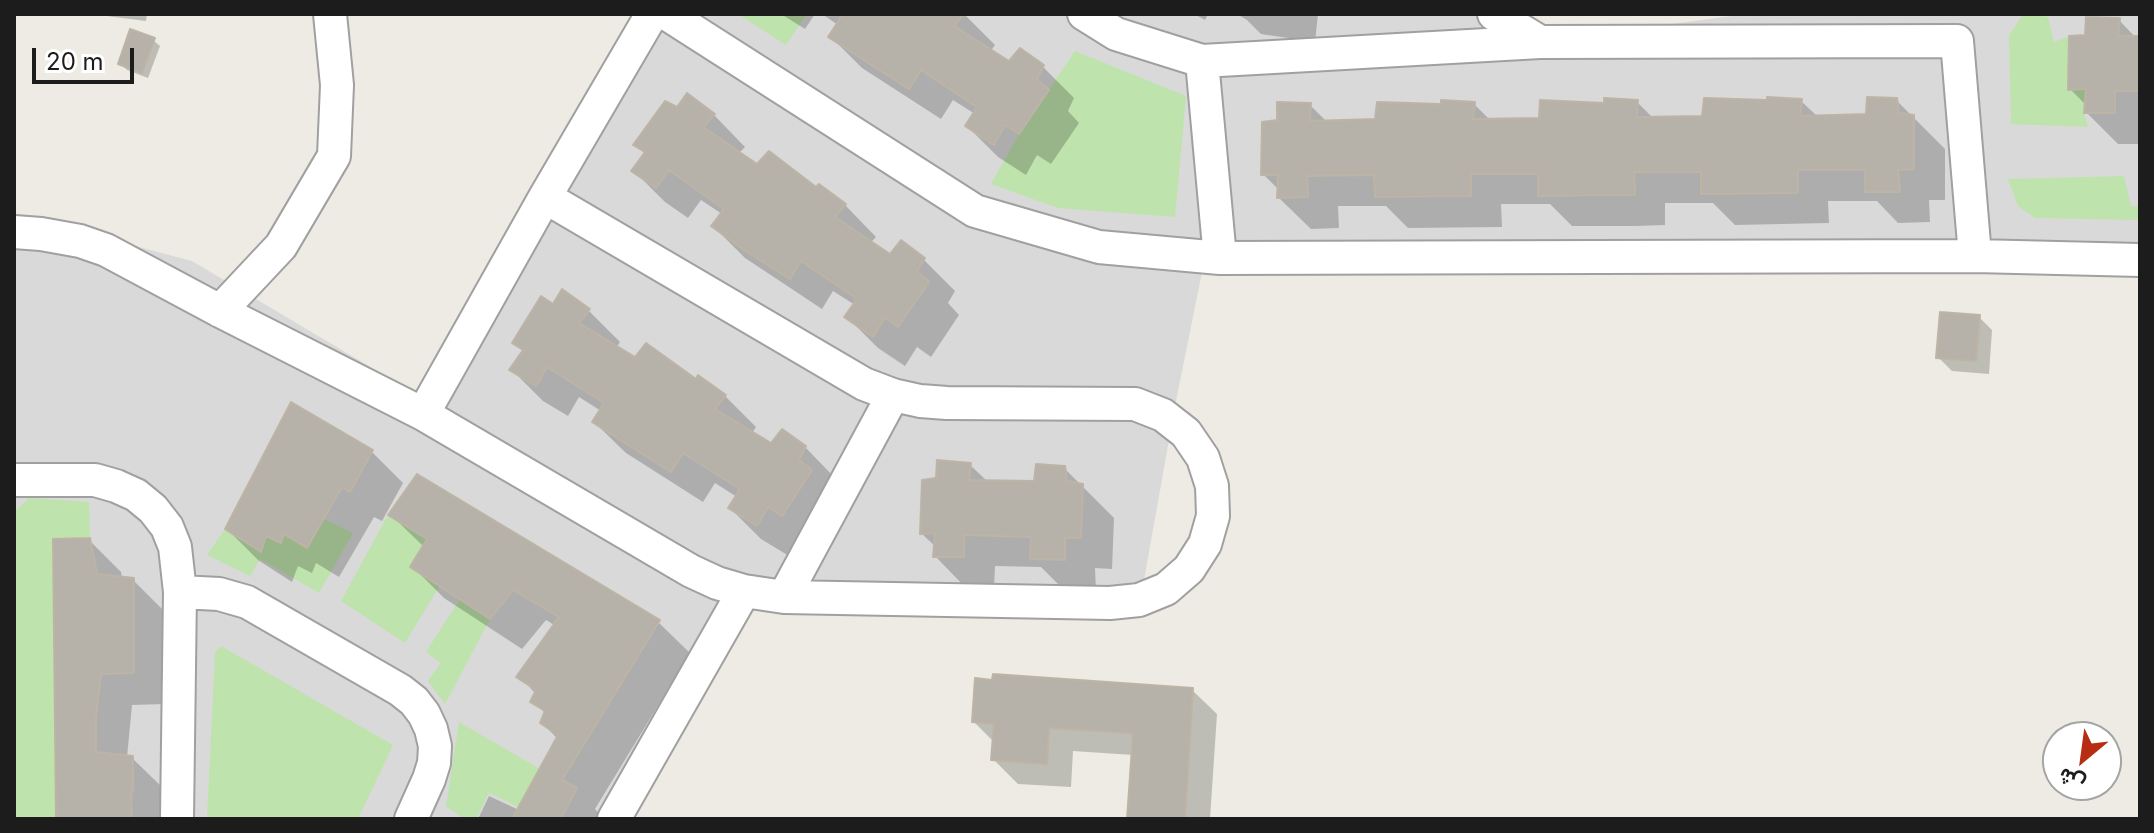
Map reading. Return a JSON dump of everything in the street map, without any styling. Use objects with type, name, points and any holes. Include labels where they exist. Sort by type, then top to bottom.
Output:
[{"type":"street","points":[[220,311],[281,246],[334,156],[337,85],[330,14]]},
{"type":"street","points":[[423,414],[652,14]]},
{"type":"street","points":[[667,14],[975,211],[1099,247],[1220,258],[1975,256],[2140,260]]},
{"type":"street","points":[[1084,14],[1116,34],[1202,61],[1540,42],[1956,28],[1975,256]]},
{"type":"street","points":[[1494,14],[1540,42]]},
{"type":"street","points":[[1202,61],[1220,258]]},
{"type":"street","points":[[14,232],[80,241],[106,250],[423,414],[691,571],[744,591],[784,597],[1110,603],[1139,600],[1166,589],[1189,569],[1205,544],[1213,516],[1208,472],[1203,458],[1186,433],[1163,415],[1135,404],[947,403],[893,395],[864,384],[545,197]]},
{"type":"street","points":[[784,597],[893,395]]},
{"type":"street","points":[[14,480],[95,480],[116,486],[136,495],[153,509],[167,527],[175,547],[180,592],[177,819]]},
{"type":"street","points":[[614,819],[744,591]]},
{"type":"street","points":[[180,592],[219,594],[247,602],[414,701],[428,721],[435,746],[429,779],[411,819]]},
{"type":"shaded area","points":[[652,14],[1494,14],[1540,42],[1746,14],[2140,14],[2140,266],[1205,257],[1139,608],[745,591],[633,819],[14,819],[14,214],[192,261],[426,400]]},
{"type":"green space","points":[[738,14],[807,14],[786,45]]},
{"type":"green space","points":[[2023,14],[2048,17],[2054,42],[2069,36],[2068,90],[2086,89],[2084,113],[2088,127],[2011,124],[2009,36]]},
{"type":"green space","points":[[1075,51],[1186,96],[1175,217],[1058,208],[991,184],[1019,134]]},
{"type":"green space","points":[[2124,176],[2131,206],[2140,207],[2140,220],[2035,218],[2018,206],[2008,179]]},
{"type":"green space","points":[[29,498],[89,502],[90,538],[53,539],[56,819],[14,819],[14,512]]},
{"type":"green space","points":[[388,515],[427,539],[410,567],[440,585],[405,643],[341,601]]},
{"type":"green space","points":[[324,519],[353,533],[319,593],[260,559],[250,576],[207,555],[225,529],[260,552],[266,536],[280,543],[284,534],[307,547]]},
{"type":"green space","points":[[460,599],[490,619],[445,704],[428,681],[441,663],[426,652]]},
{"type":"green space","points":[[221,646],[393,745],[358,819],[207,819],[215,652]]},
{"type":"green space","points":[[459,722],[540,769],[518,807],[489,793],[476,819],[464,819],[446,806]]},
{"type":"building","points":[[843,14],[964,14],[954,26],[1009,61],[1020,48],[1044,65],[1037,79],[1049,90],[1019,134],[1005,125],[994,145],[965,126],[977,107],[921,70],[909,89],[828,37]]},
{"type":"building","points":[[2086,17],[2120,18],[2118,36],[2140,36],[2140,91],[2115,91],[2115,113],[2084,113],[2086,89],[2068,90],[2069,36],[2085,35]]},
{"type":"building","points":[[130,29],[155,38],[142,73],[118,64]]},
{"type":"building","points":[[687,93],[715,114],[703,127],[757,164],[769,151],[816,187],[819,184],[846,204],[835,217],[890,254],[901,240],[925,258],[917,271],[929,282],[898,327],[885,317],[873,337],[844,317],[857,299],[801,261],[790,279],[744,250],[711,226],[724,209],[669,170],[656,188],[631,171],[645,152],[633,145],[665,101],[677,107]]},
{"type":"building","points":[[1767,97],[1802,99],[1800,116],[1866,114],[1867,97],[1897,98],[1899,113],[1914,115],[1914,169],[1898,170],[1900,192],[1865,192],[1865,170],[1798,170],[1798,193],[1701,194],[1701,172],[1634,172],[1635,195],[1538,196],[1538,174],[1471,174],[1471,196],[1375,197],[1374,175],[1307,176],[1308,197],[1277,198],[1278,175],[1261,175],[1262,122],[1277,120],[1277,102],[1311,103],[1310,121],[1375,119],[1377,102],[1441,104],[1441,100],[1475,102],[1473,119],[1539,118],[1540,100],[1604,103],[1604,98],[1638,100],[1637,117],[1702,116],[1704,98],[1767,100]]},
{"type":"building","points":[[562,289],[590,309],[579,323],[635,357],[646,343],[696,379],[698,375],[726,395],[715,409],[771,443],[782,429],[806,446],[799,460],[812,470],[782,516],[768,507],[757,526],[728,508],[740,489],[683,453],[671,472],[592,422],[604,403],[547,367],[536,386],[509,370],[523,350],[512,343],[541,296],[553,304]]},
{"type":"building","points":[[1940,312],[1980,315],[1976,361],[1936,358]]},
{"type":"building","points":[[291,402],[373,450],[350,492],[342,487],[307,548],[284,534],[281,543],[266,536],[261,552],[225,529]]},
{"type":"building","points":[[937,460],[971,463],[969,480],[1034,481],[1036,464],[1065,466],[1067,481],[1083,484],[1081,538],[1065,538],[1065,560],[1030,559],[1031,537],[964,535],[964,557],[933,557],[935,533],[920,534],[922,480],[936,478]]},
{"type":"building","points":[[417,474],[660,620],[562,780],[577,788],[561,819],[512,819],[558,735],[540,723],[545,711],[530,702],[536,690],[516,677],[559,617],[513,590],[490,619],[410,567],[427,539],[388,515]]},
{"type":"building","points":[[90,538],[97,574],[134,578],[134,673],[101,674],[96,716],[96,752],[133,756],[132,819],[56,819],[53,539]]},
{"type":"building","points":[[993,674],[1193,688],[1185,819],[1127,819],[1133,733],[1049,728],[1047,764],[991,760],[994,724],[972,722],[975,678],[992,680]]}]
